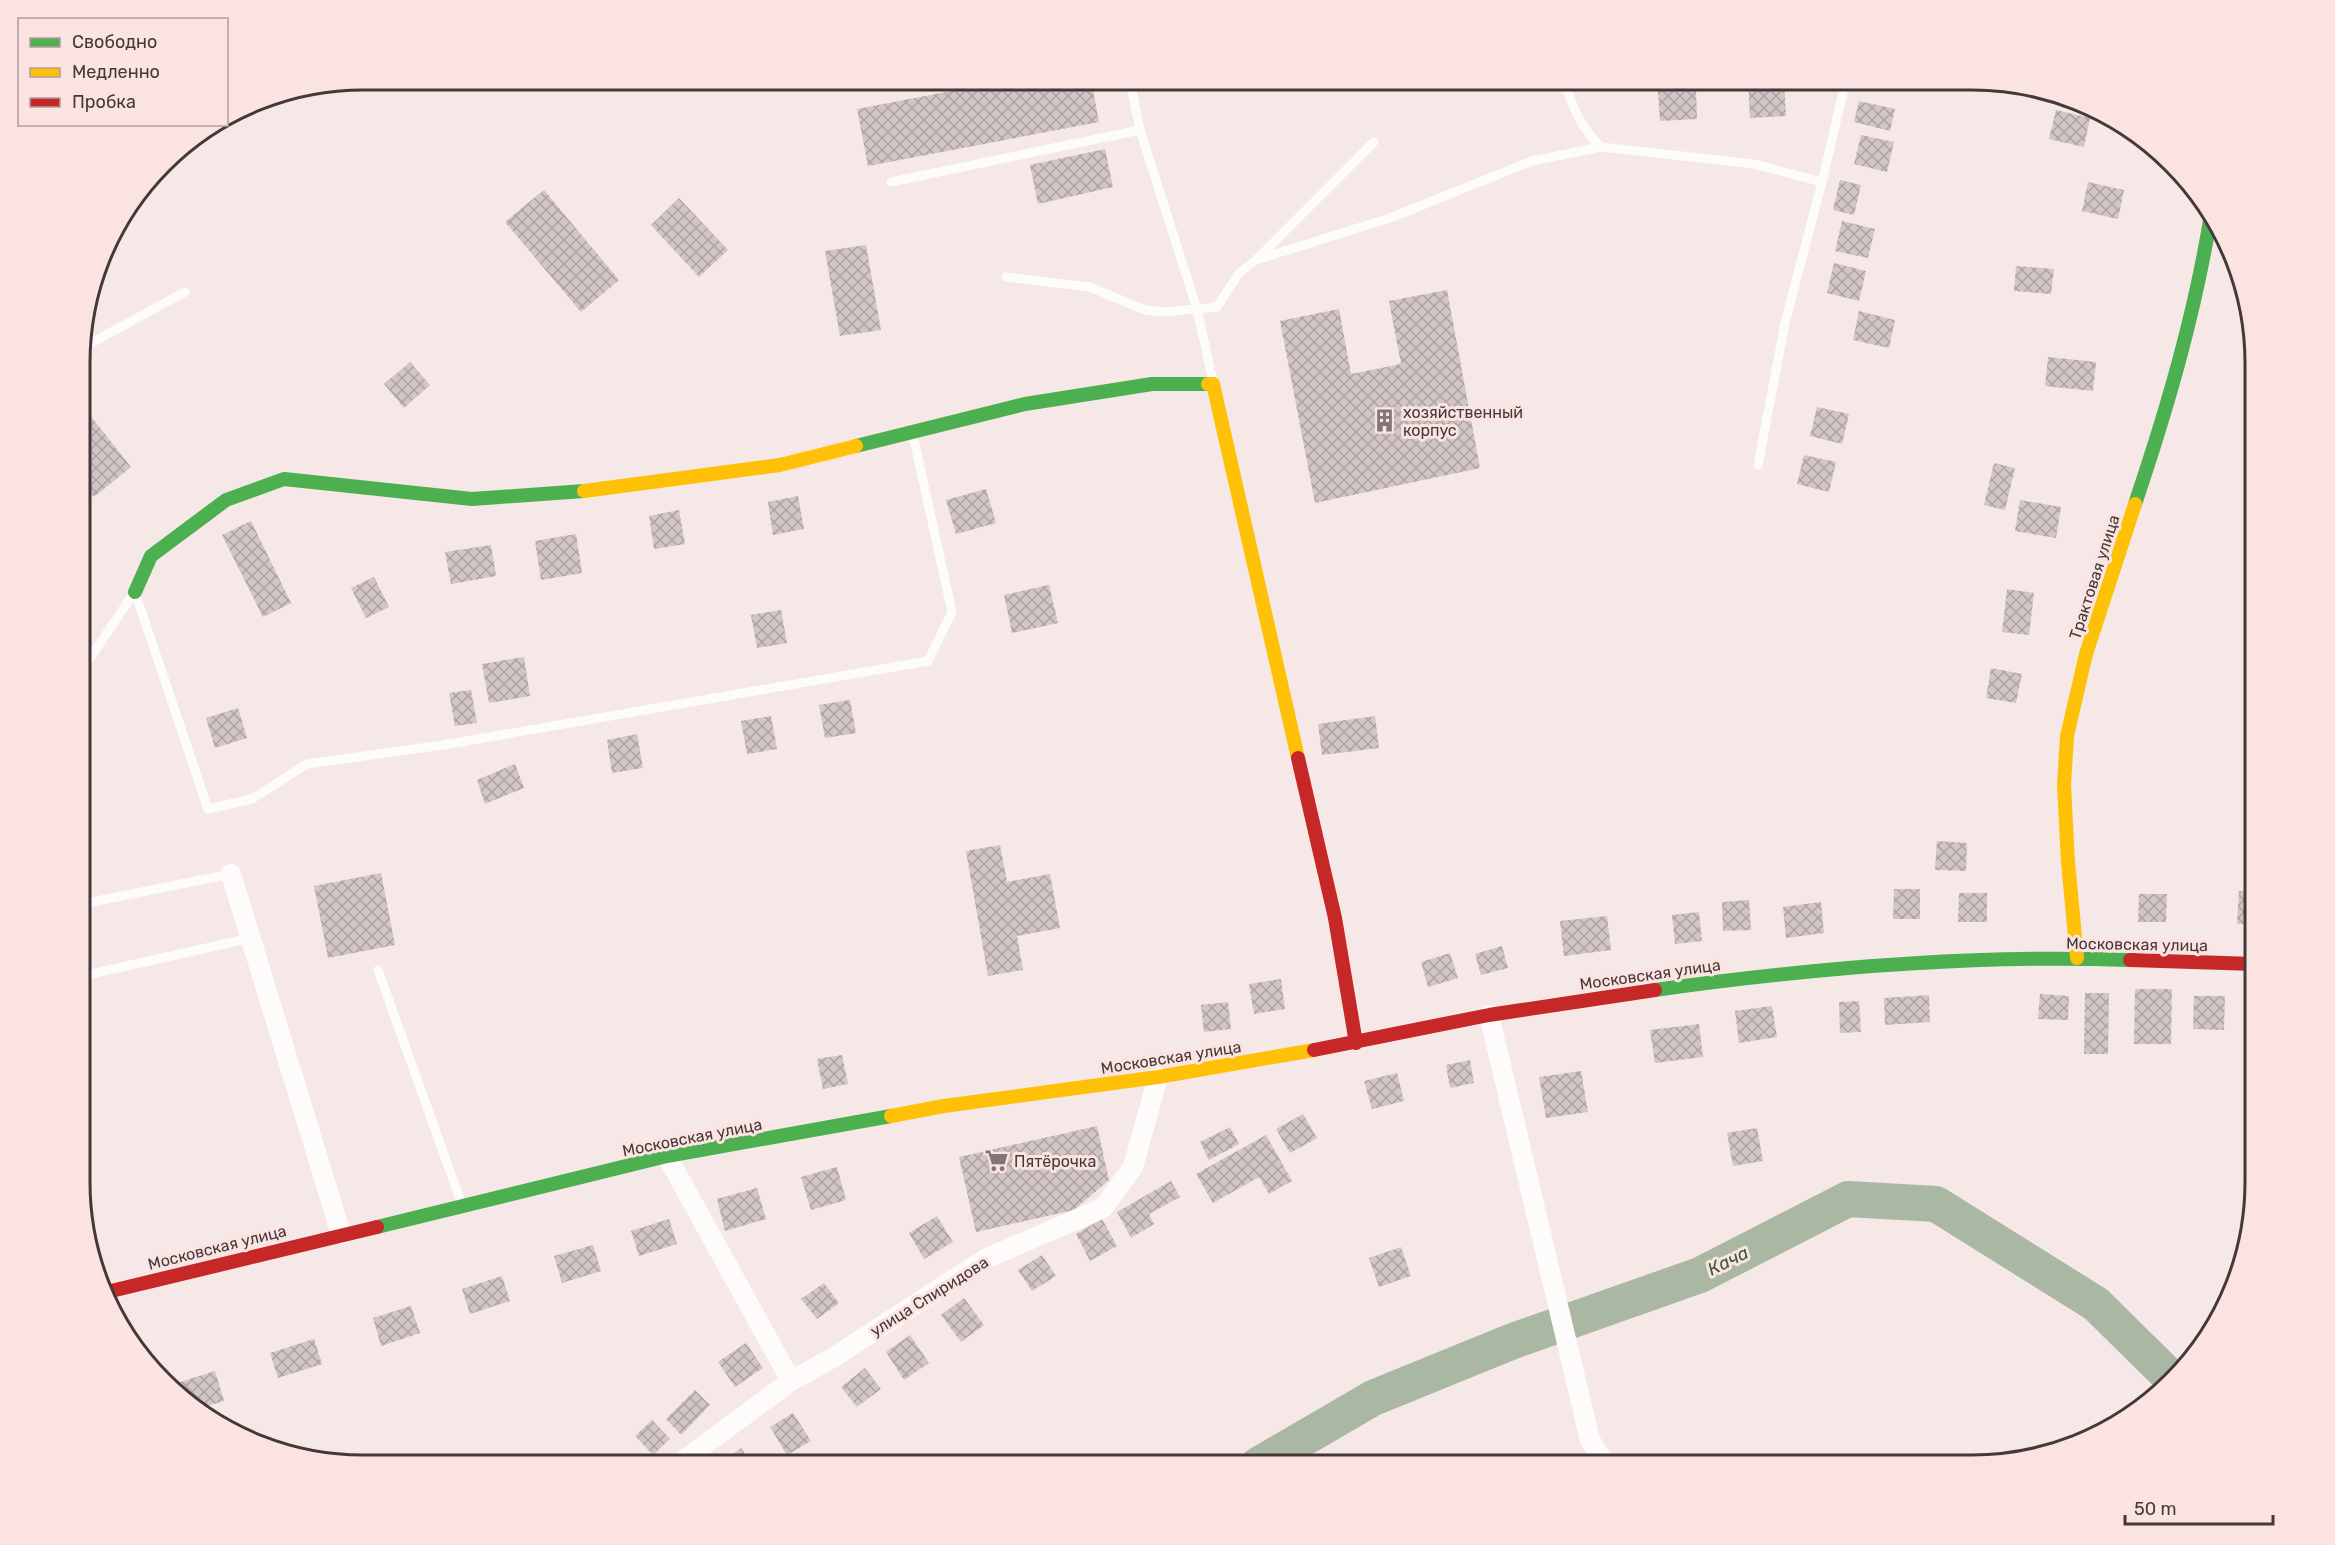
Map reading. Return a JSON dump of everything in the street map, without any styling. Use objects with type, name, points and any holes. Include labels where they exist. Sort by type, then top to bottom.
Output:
[{"type":"street","name":"Трактовая улица","points":[[2077,958],[2066,854],[2064,765],[2076,689],[2104,594],[2157,438],[2188,332],[2205,264],[2209,228]]},
{"type":"street","points":[[135,592],[152,556],[226,500],[284,478],[472,499],[518,498],[578,492],[780,465],[1025,404],[1140,385],[1213,384],[1335,918],[1356,1043]]},
{"type":"street","points":[[231,874],[341,1234]]},
{"type":"street","name":"Московская улица","points":[[113,1291],[667,1156],[944,1106],[1158,1077],[1356,1043],[1489,1015],[1745,977],[1927,962],[2077,958],[2245,964]]},
{"type":"street","points":[[1489,1015],[1572,1368],[1590,1440],[1599,1455]]},
{"type":"street","name":"улица Спиридова","points":[[690,1455],[790,1381],[834,1357],[986,1259],[1103,1208],[1133,1167],[1158,1077]]},
{"type":"street","points":[[667,1156],[790,1381]]},
{"type":"lane","points":[[1132,90],[1140,130],[1197,309],[1213,384]]},
{"type":"lane","points":[[1567,90],[1572,108],[1589,135],[1601,147]]},
{"type":"lane","points":[[1758,465],[1785,323],[1822,182],[1843,90]]},
{"type":"lane","points":[[891,182],[1140,130]]},
{"type":"lane","points":[[1006,277],[1089,287],[1145,310],[1164,312],[1217,307],[1239,273],[1256,260],[1374,142]]},
{"type":"lane","points":[[1256,260],[1393,217],[1532,160],[1601,147],[1754,164],[1822,182]]},
{"type":"lane","points":[[91,343],[184,292]]},
{"type":"lane","points":[[135,592],[208,809],[252,799],[307,764],[443,745],[928,661],[952,612],[912,432]]},
{"type":"lane","points":[[90,658],[135,592]]},
{"type":"lane","points":[[90,902],[231,874]]},
{"type":"lane","points":[[90,974],[251,938]]},
{"type":"lane","points":[[378,970],[462,1206]]},
{"type":"building","points":[[957,90],[1093,90],[1099,122],[868,166],[857,109]]},
{"type":"building","points":[[1696,90],[1697,119],[1660,121],[1658,91]]},
{"type":"building","points":[[1748,90],[1785,90],[1786,116],[1750,118]]},
{"type":"building","points":[[1859,101],[1895,109],[1890,131],[1854,122]]},
{"type":"building","points":[[2056,110],[2090,118],[2084,147],[2049,139]]},
{"type":"building","points":[[1861,135],[1894,142],[1887,172],[1854,164]]},
{"type":"building","points":[[1105,149],[1113,187],[1038,204],[1030,165]]},
{"type":"building","points":[[1840,180],[1861,185],[1854,215],[1833,210]]},
{"type":"building","points":[[2088,182],[2124,190],[2118,219],[2082,211]]},
{"type":"building","points":[[544,190],[619,280],[581,312],[505,222]]},
{"type":"building","points":[[679,198],[728,250],[699,277],[651,225]]},
{"type":"building","points":[[1842,221],[1875,229],[1868,258],[1835,251]]},
{"type":"building","points":[[866,245],[881,330],[840,336],[825,251]]},
{"type":"building","points":[[1834,263],[1866,271],[1859,301],[1827,293]]},
{"type":"building","points":[[2016,266],[2054,269],[2051,294],[2014,291]]},
{"type":"building","name":"хозяйственный корпус","points":[[1447,290],[1480,468],[1315,503],[1280,321],[1339,309],[1351,374],[1401,364],[1389,301]]},
{"type":"building","points":[[1859,311],[1895,320],[1889,348],[1853,340]]},
{"type":"building","points":[[2048,357],[2096,362],[2093,391],[2045,386]]},
{"type":"building","points":[[410,362],[430,385],[404,408],[384,384]]},
{"type":"building","points":[[1817,407],[1849,414],[1842,444],[1810,436]]},
{"type":"building","points":[[90,415],[131,467],[94,497],[90,492]]},
{"type":"building","points":[[1804,455],[1836,462],[1829,492],[1797,484]]},
{"type":"building","points":[[1994,463],[2015,468],[2005,510],[1984,505]]},
{"type":"building","points":[[986,489],[996,523],[956,534],[946,500]]},
{"type":"building","points":[[798,496],[804,529],[773,535],[768,502]]},
{"type":"building","points":[[2020,500],[2061,507],[2056,538],[2015,531]]},
{"type":"building","points":[[679,510],[685,544],[654,549],[649,516]]},
{"type":"building","points":[[251,521],[291,603],[263,617],[222,535]]},
{"type":"building","points":[[576,534],[582,573],[541,580],[535,541]]},
{"type":"building","points":[[491,545],[496,576],[451,584],[445,552]]},
{"type":"building","points":[[374,577],[389,607],[366,618],[351,588]]},
{"type":"building","points":[[1049,585],[1058,623],[1012,633],[1004,595]]},
{"type":"building","points":[[2007,589],[2034,593],[2029,635],[2002,632]]},
{"type":"building","points":[[781,610],[787,643],[757,648],[751,615]]},
{"type":"building","points":[[524,657],[530,696],[489,703],[482,664]]},
{"type":"building","points":[[1991,668],[2022,674],[2016,703],[1986,698]]},
{"type":"building","points":[[471,690],[477,723],[455,726],[449,693]]},
{"type":"building","points":[[850,700],[856,733],[825,738],[819,705]]},
{"type":"building","points":[[238,708],[247,738],[215,748],[206,718]]},
{"type":"building","points":[[771,716],[777,749],[747,754],[741,721]]},
{"type":"building","points":[[1375,716],[1379,748],[1322,755],[1318,724]]},
{"type":"building","points":[[637,734],[643,768],[612,773],[607,740]]},
{"type":"building","points":[[515,764],[524,788],[485,804],[477,780]]},
{"type":"building","points":[[1937,841],[1967,843],[1966,871],[1935,870]]},
{"type":"building","points":[[1000,845],[1007,882],[1050,874],[1060,928],[1017,936],[1023,970],[988,976],[966,851]]},
{"type":"building","points":[[381,873],[395,945],[328,958],[314,886]]},
{"type":"building","points":[[1894,889],[1920,889],[1920,919],[1893,919]]},
{"type":"building","points":[[2239,891],[2245,891],[2245,924],[2237,924]]},
{"type":"building","points":[[1959,893],[1987,893],[1987,922],[1958,922]]},
{"type":"building","points":[[2139,894],[2167,894],[2166,922],[2138,922]]},
{"type":"building","points":[[1749,900],[1751,930],[1723,931],[1722,902]]},
{"type":"building","points":[[1821,902],[1824,933],[1786,938],[1783,907]]},
{"type":"building","points":[[1699,912],[1702,941],[1675,944],[1672,915]]},
{"type":"building","points":[[1607,916],[1611,950],[1564,956],[1560,921]]},
{"type":"building","points":[[1502,946],[1508,968],[1481,975],[1475,954]]},
{"type":"building","points":[[1450,953],[1458,978],[1428,987],[1421,962]]},
{"type":"building","points":[[1281,979],[1285,1009],[1254,1014],[1249,984]]},
{"type":"building","points":[[2135,989],[2172,989],[2171,1044],[2134,1044]]},
{"type":"building","points":[[2085,993],[2109,993],[2108,1054],[2084,1054]]},
{"type":"building","points":[[2040,994],[2069,996],[2068,1020],[2038,1019]]},
{"type":"building","points":[[1929,995],[1930,1022],[1885,1025],[1884,998]]},
{"type":"building","points":[[2194,996],[2225,996],[2224,1030],[2193,1029]]},
{"type":"building","points":[[1859,1001],[1861,1032],[1840,1033],[1839,1002]]},
{"type":"building","points":[[1228,1002],[1231,1029],[1204,1032],[1201,1005]]},
{"type":"building","points":[[1772,1006],[1777,1037],[1739,1043],[1735,1011]]},
{"type":"building","points":[[1699,1024],[1703,1057],[1655,1063],[1650,1030]]},
{"type":"building","points":[[842,1055],[848,1084],[823,1089],[817,1059]]},
{"type":"building","points":[[1470,1060],[1474,1083],[1450,1088],[1446,1065]]},
{"type":"building","points":[[1581,1071],[1588,1112],[1546,1118],[1539,1077]]},
{"type":"building","points":[[1397,1073],[1404,1101],[1372,1109],[1364,1081]]},
{"type":"building","points":[[1303,1114],[1317,1138],[1290,1153],[1276,1129]]},
{"type":"building","points":[[1097,1126],[1109,1180],[1074,1210],[976,1232],[959,1157]]},
{"type":"building","points":[[1230,1127],[1239,1144],[1209,1160],[1200,1142]]},
{"type":"building","points":[[1757,1128],[1763,1161],[1733,1166],[1727,1133]]},
{"type":"building","points":[[1266,1135],[1292,1181],[1269,1194],[1259,1177],[1213,1203],[1196,1174]]},
{"type":"building","points":[[837,1167],[846,1200],[811,1210],[801,1177]]},
{"type":"building","points":[[1171,1181],[1180,1197],[1149,1214],[1154,1224],[1131,1238],[1117,1212]]},
{"type":"building","points":[[757,1188],[766,1219],[725,1231],[717,1199]]},
{"type":"building","points":[[937,1216],[953,1242],[924,1259],[909,1233]]},
{"type":"building","points":[[669,1219],[677,1244],[639,1256],[631,1231]]},
{"type":"building","points":[[1102,1219],[1117,1246],[1090,1261],[1076,1234]]},
{"type":"building","points":[[593,1245],[601,1271],[562,1283],[554,1256]]},
{"type":"building","points":[[1401,1247],[1411,1276],[1379,1287],[1369,1258]]},
{"type":"building","points":[[1042,1255],[1056,1276],[1032,1291],[1018,1270]]},
{"type":"building","points":[[502,1276],[510,1301],[470,1314],[462,1289]]},
{"type":"building","points":[[824,1283],[839,1303],[817,1319],[801,1299]]},
{"type":"building","points":[[964,1298],[984,1325],[961,1342],[941,1315]]},
{"type":"building","points":[[411,1306],[420,1333],[381,1346],[373,1318]]},
{"type":"building","points":[[910,1335],[929,1363],[904,1380],[886,1352]]},
{"type":"building","points":[[314,1339],[322,1364],[278,1378],[270,1353]]},
{"type":"building","points":[[746,1343],[763,1368],[735,1387],[718,1362]]},
{"type":"building","points":[[865,1368],[881,1389],[857,1407],[841,1387]]},
{"type":"building","points":[[215,1371],[224,1401],[207,1406],[178,1383]]},
{"type":"building","points":[[695,1390],[710,1405],[681,1435],[666,1419]]},
{"type":"building","points":[[793,1413],[811,1441],[787,1455],[770,1427]]},
{"type":"building","points":[[652,1420],[670,1439],[653,1455],[635,1436]]},
{"type":"building","points":[[741,1448],[746,1455],[731,1455]]},
{"type":"waterway","name":"Кача","points":[[1275,1455],[1373,1398],[1513,1341],[1700,1275],[1848,1199],[1936,1204],[2096,1304],[2166,1373]]},
{"type":"traffic: fast","points":[[2135,504],[2179,361],[2197,288],[2209,227]]},
{"type":"traffic: fast","points":[[856,446],[1025,404],[1152,384],[1208,384]]},
{"type":"traffic: fast","points":[[135,592],[151,556],[226,500],[284,479],[472,499],[584,491]]},
{"type":"traffic: fast","points":[[1655,990],[1773,975],[1892,964],[2011,959],[2130,960]]},
{"type":"traffic: fast","points":[[377,1227],[667,1156],[891,1116]]},
{"type":"traffic: slow","points":[[1208,384],[1213,384],[1298,758]]},
{"type":"traffic: slow","points":[[584,491],[780,465],[856,446]]},
{"type":"traffic: slow","points":[[2077,958],[2064,785],[2067,736],[2086,654],[2135,504]]},
{"type":"traffic: slow","points":[[891,1116],[944,1106],[1158,1077],[1314,1050]]},
{"type":"traffic: jam","points":[[1298,758],[1335,918],[1356,1043]]},
{"type":"traffic: jam","points":[[2130,960],[2245,964]]},
{"type":"traffic: jam","points":[[1314,1050],[1489,1015],[1655,990]]},
{"type":"traffic: jam","points":[[113,1291],[377,1227]]},
{"type":"place","name":"хозяйственный корпус","points":[[1385,421]]},
{"type":"place","name":"Пятёрочка","points":[[996,1161]]}]
